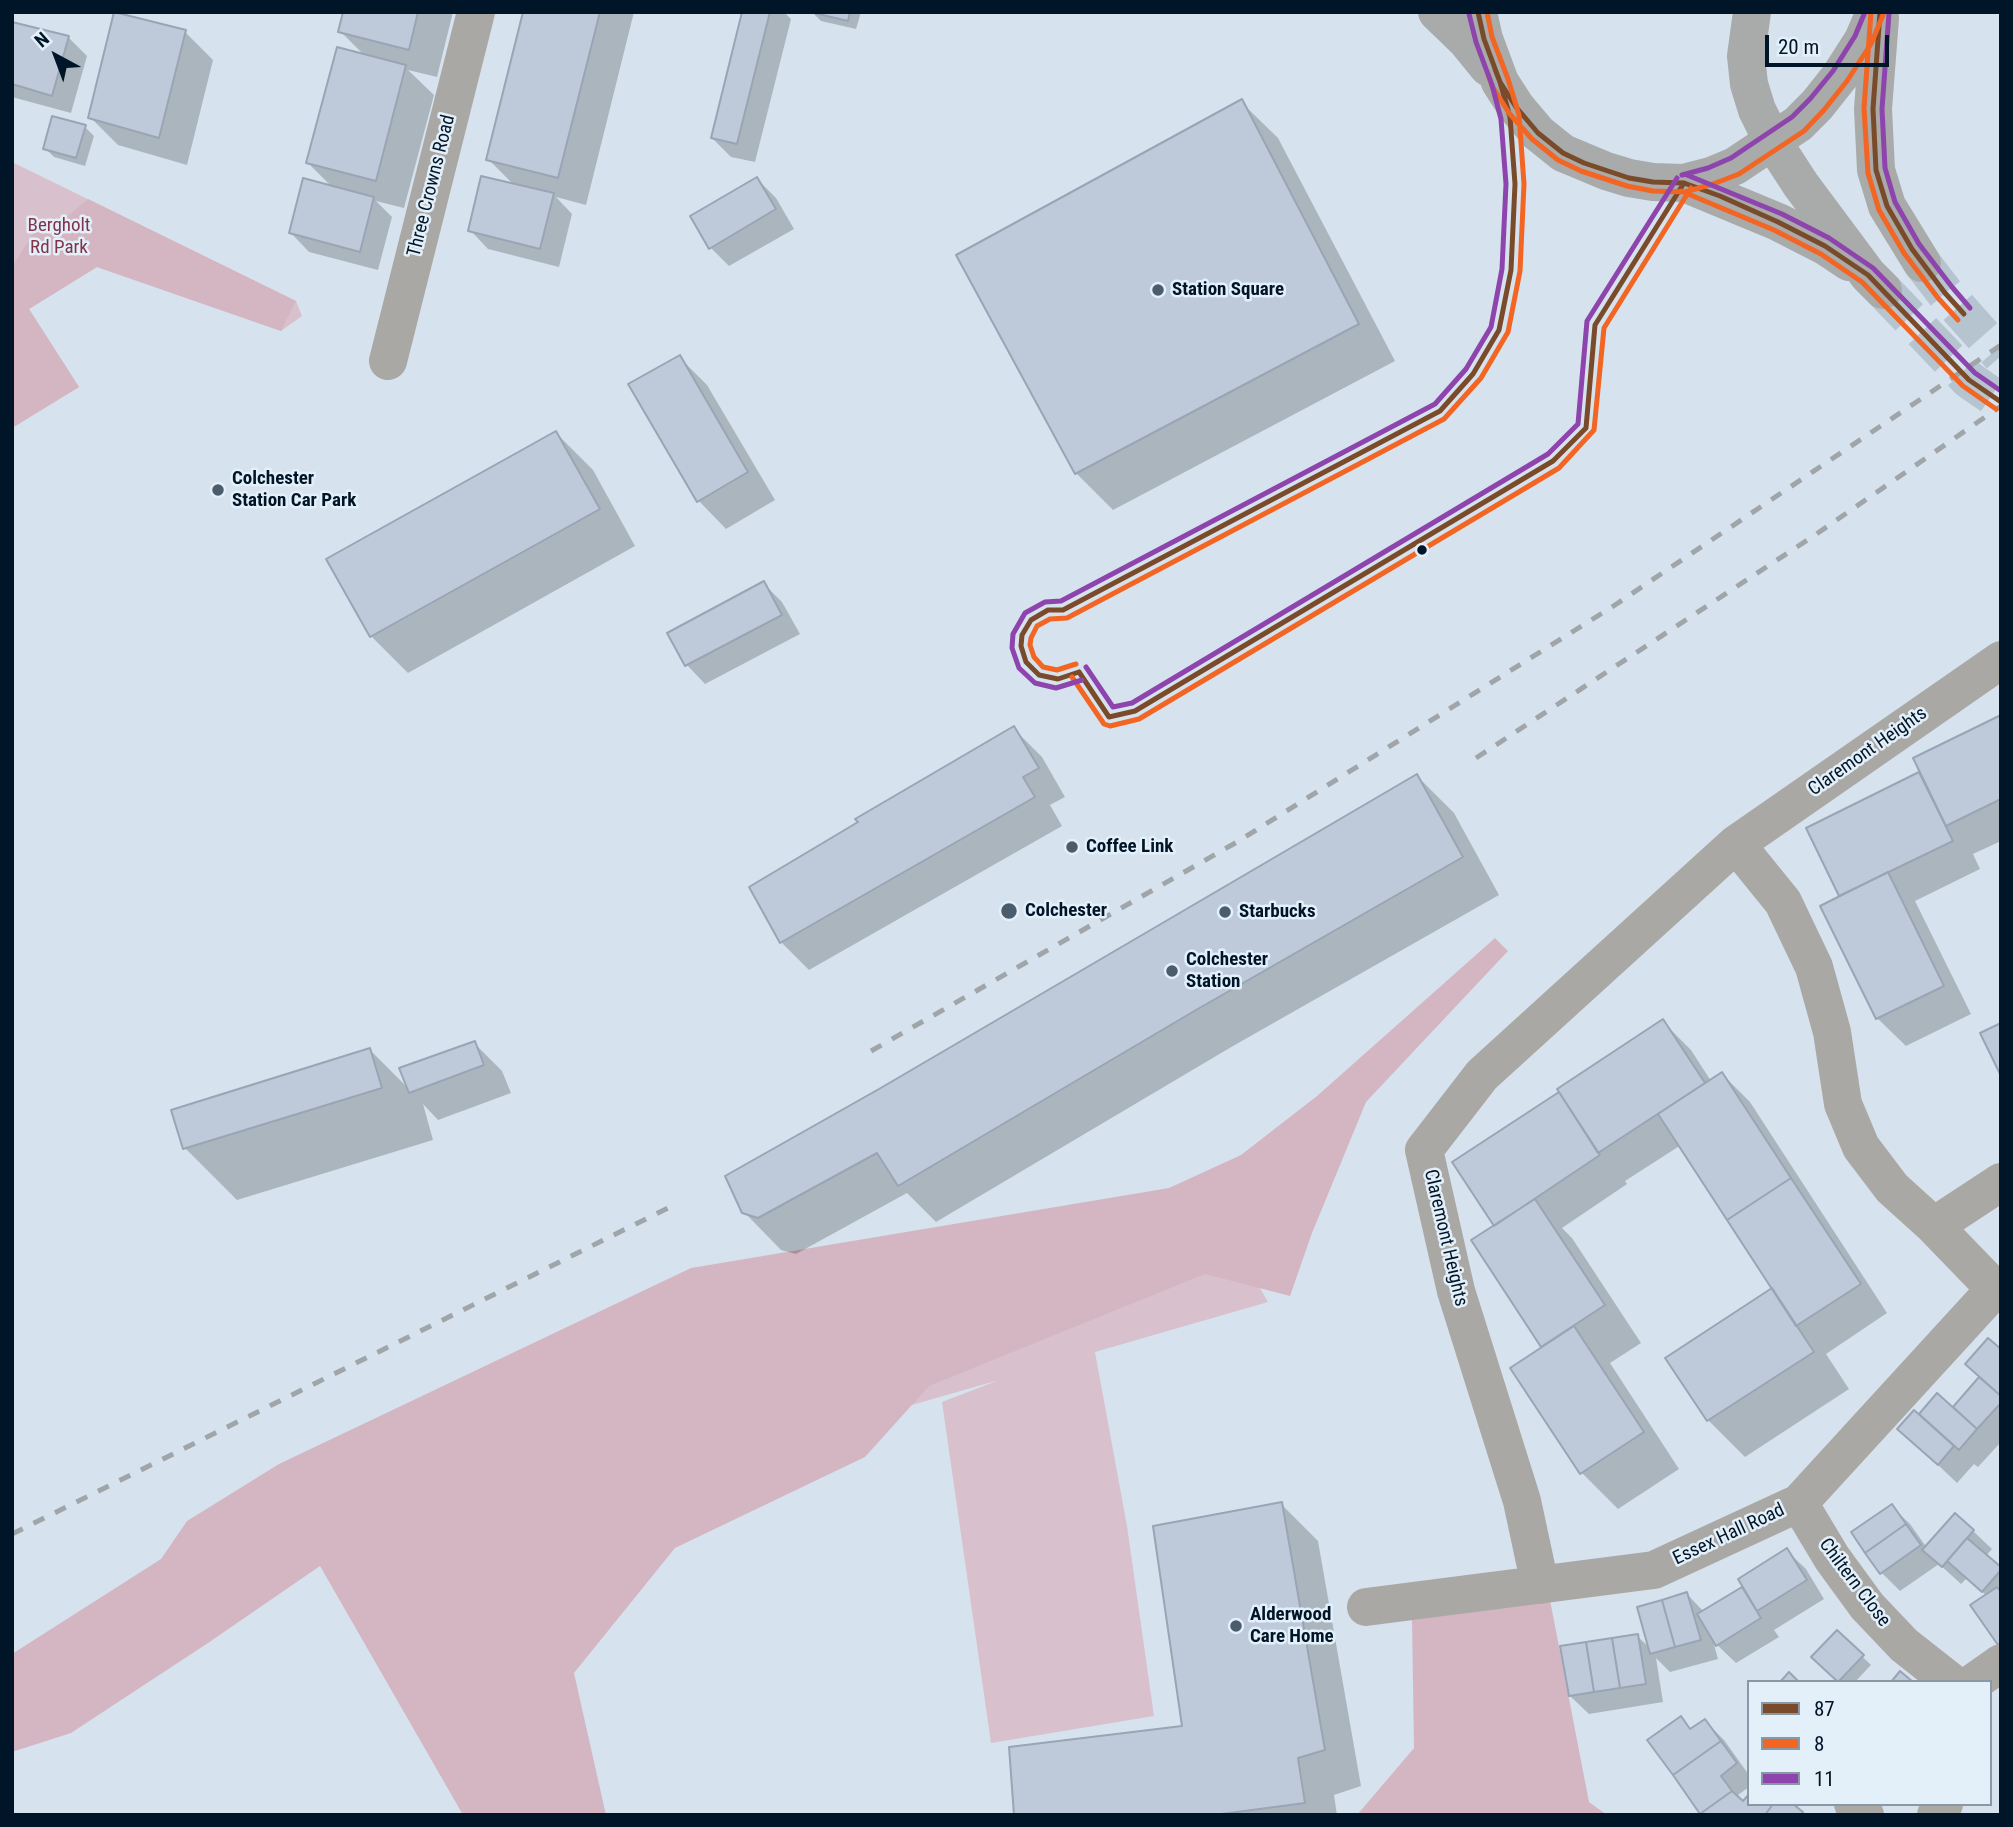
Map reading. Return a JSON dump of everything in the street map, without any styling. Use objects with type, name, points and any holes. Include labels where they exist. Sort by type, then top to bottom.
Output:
[{"type":"main road","points":[[1437,12],[1466,40],[1538,133],[1563,153],[1629,178],[1684,183],[1735,166],[1798,124],[1840,76],[1878,12]]},
{"type":"main road","points":[[1478,12],[1484,39],[1500,82]]},
{"type":"main road","points":[[1684,183],[1778,222],[1825,246],[1876,282],[1801,185],[1773,142],[1757,110],[1749,84],[1746,56],[1752,12]]},
{"type":"main road","points":[[1878,12],[1873,109],[1875,170],[1886,206],[1923,263]]},
{"type":"street","name":"Three Crowns Road","points":[[387,360],[476,12]]},
{"type":"street","name":"Claremont Heights","points":[[1540,1585],[1522,1501],[1456,1291],[1424,1150],[1482,1074],[1736,844],[2001,660]]},
{"type":"street","points":[[1736,844],[1783,902],[1814,967],[1832,1032],[1843,1104],[1861,1147],[1892,1188],[1998,1287]]},
{"type":"street","points":[[1934,1226],[2001,1182]]},
{"type":"street","name":"Essex Hall Road","points":[[1366,1607],[1654,1570],[1799,1503],[1998,1287]]},
{"type":"street","name":"Chiltern Close","points":[[1799,1503],[1832,1558],[1867,1606],[1904,1646],[1948,1680]]},
{"type":"street","points":[[1976,1680],[2001,1664]]},
{"type":"green space","name":"Bergholt Rd Park","points":[[12,162],[296,301],[302,316],[281,331],[97,267],[29,309],[79,387],[12,428]]},
{"type":"green space","name":"Bergholt Rd Park","points":[[88,199],[296,301],[281,331],[97,267],[29,309],[79,387],[12,428],[12,267],[39,224],[68,216]]},
{"type":"green space","points":[[1495,938],[1508,951],[1366,1102],[1312,1233],[1290,1296],[1205,1274],[929,1386],[865,1457],[675,1548],[574,1673],[606,1815],[463,1815],[320,1566],[71,1733],[12,1752],[12,1654],[161,1559],[187,1521],[279,1464],[691,1268],[1169,1188],[1241,1155],[1317,1096]]},
{"type":"green space","points":[[1223,1224],[1268,1302],[1095,1352],[1127,1526],[1154,1716],[991,1743],[942,1402],[999,1380],[884,1413],[365,1533]]},
{"type":"green space","points":[[1550,1600],[1589,1802],[1607,1815],[1357,1815],[1414,1748],[1412,1620]]},
{"type":"building","points":[[114,12],[186,30],[159,138],[88,118]]},
{"type":"building","points":[[343,12],[418,12],[409,50],[338,32]]},
{"type":"building","points":[[523,12],[600,12],[558,178],[486,160]]},
{"type":"building","points":[[742,12],[770,12],[737,144],[711,138]]},
{"type":"building","points":[[810,12],[850,12],[848,21]]},
{"type":"building","points":[[12,22],[69,36],[52,96],[12,84]]},
{"type":"building","points":[[337,47],[406,65],[376,181],[306,163]]},
{"type":"building","name":"Station Square","points":[[1242,99],[1359,324],[1075,474],[956,255]]},
{"type":"building","points":[[52,116],[86,125],[76,158],[43,149]]},
{"type":"building","points":[[481,176],[554,193],[540,249],[468,231]]},
{"type":"building","points":[[757,177],[776,209],[709,249],[690,216]]},
{"type":"building","points":[[303,178],[374,197],[360,252],[289,233]]},
{"type":"building","points":[[680,355],[748,472],[697,502],[628,384]]},
{"type":"building","points":[[556,431],[600,509],[370,637],[326,559]]},
{"type":"building","points":[[764,581],[782,615],[685,666],[667,633]]},
{"type":"building","points":[[2001,715],[2001,799],[1946,826],[1913,758]]},
{"type":"building","points":[[1014,726],[1039,768],[1023,777],[1035,797],[780,943],[749,887],[858,822],[855,819]]},
{"type":"building","points":[[1919,772],[1953,841],[1839,896],[1806,828]]},
{"type":"building","name":"Colchester Station","points":[[1417,774],[1463,857],[1196,1010],[898,1186],[877,1153],[758,1218],[742,1213],[725,1176],[879,1089]]},
{"type":"building","points":[[1888,872],[1944,986],[1876,1019],[1820,906]]},
{"type":"building","points":[[1663,1019],[1705,1083],[1598,1153],[1557,1089]]},
{"type":"building","points":[[2001,1023],[2001,1076],[1980,1033]]},
{"type":"building","points":[[475,1041],[484,1065],[409,1093],[399,1068]]},
{"type":"building","points":[[370,1048],[382,1088],[183,1149],[171,1110]]},
{"type":"building","points":[[1722,1072],[1791,1178],[1727,1220],[1658,1114]]},
{"type":"building","points":[[1559,1092],[1600,1155],[1494,1226],[1452,1162]]},
{"type":"building","points":[[1791,1178],[1861,1284],[1796,1326],[1727,1220]]},
{"type":"building","points":[[1535,1199],[1605,1305],[1541,1347],[1471,1240]]},
{"type":"building","points":[[1772,1288],[1814,1352],[1707,1421],[1665,1358]]},
{"type":"building","points":[[1574,1326],[1644,1432],[1580,1474],[1510,1368]]},
{"type":"building","points":[[1988,1338],[2001,1349],[2001,1396],[1965,1364]]},
{"type":"building","points":[[1979,1377],[2001,1396],[2001,1403],[1977,1429],[1953,1407]]},
{"type":"building","points":[[1937,1393],[1977,1429],[1959,1450],[1919,1414]]},
{"type":"building","points":[[1914,1410],[1954,1446],[1938,1465],[1897,1429]]},
{"type":"building","name":"Alderwood Care Home","points":[[1282,1502],[1325,1750],[1298,1758],[1305,1803],[1214,1815],[1014,1815],[1009,1747],[1182,1726],[1153,1526]]},
{"type":"building","points":[[1892,1504],[1906,1524],[1865,1553],[1851,1532]]},
{"type":"building","points":[[1955,1513],[1974,1530],[1942,1567],[1922,1550]]},
{"type":"building","points":[[1906,1524],[1921,1545],[1880,1574],[1865,1553]]},
{"type":"building","points":[[1967,1538],[2001,1567],[1982,1592],[1947,1561]]},
{"type":"building","points":[[1787,1548],[1807,1580],[1757,1611],[1738,1579]]},
{"type":"building","points":[[1742,1587],[1761,1618],[1716,1646],[1697,1614]]},
{"type":"building","points":[[1997,1587],[2001,1592],[2001,1642],[1998,1645],[1970,1605]]},
{"type":"building","points":[[1687,1592],[1701,1640],[1675,1647],[1662,1600]]},
{"type":"building","points":[[1662,1600],[1675,1647],[1650,1654],[1637,1607]]},
{"type":"building","points":[[1837,1630],[1864,1655],[1840,1680],[1836,1680],[1811,1657]]},
{"type":"building","points":[[1638,1634],[1646,1684],[1620,1688],[1612,1638]]},
{"type":"building","points":[[1612,1638],[1620,1688],[1594,1692],[1586,1642]]},
{"type":"building","points":[[1586,1642],[1594,1692],[1569,1696],[1560,1646]]},
{"type":"building","points":[[1900,1671],[1911,1680],[1893,1680]]},
{"type":"building","points":[[1789,1672],[1797,1680],[1782,1680]]},
{"type":"building","points":[[1681,1716],[1690,1729],[1705,1719],[1721,1741],[1673,1775],[1647,1740]]},
{"type":"building","points":[[1721,1741],[1737,1763],[1721,1776],[1732,1791],[1700,1814],[1673,1775]]},
{"type":"building","points":[[1732,1791],[1743,1801],[1747,1796],[1747,1806],[1772,1806],[1765,1815],[1700,1814]]},
{"type":"building","points":[[1772,1806],[1796,1806],[1803,1812],[1801,1815],[1765,1815]]},
{"type":"tunnel","points":[[1922,263],[2001,356]]},
{"type":"tunnel","points":[[1883,290],[1969,380],[2001,402]]},
{"type":"railway","points":[[871,1051],[1237,842],[1612,607],[2001,345]]},
{"type":"railway","points":[[1476,758],[1815,535],[2001,406]]},
{"type":"railway","points":[[12,1534],[668,1208]]},
{"type":"transit line","name":"87","points":[[1079,672],[1058,679],[1039,675],[1026,662],[1021,646],[1022,635],[1031,620],[1048,610],[1063,610],[1440,411],[1473,374],[1499,330],[1511,270],[1515,184],[1510,117],[1484,39],[1478,12]]},
{"type":"transit line","name":"8","points":[[1076,664],[1057,670],[1043,667],[1034,657],[1030,645],[1037,626],[1050,619],[1067,618],[1444,419],[1481,378],[1508,332],[1520,271],[1524,184],[1519,115],[1492,37],[1487,12]]},
{"type":"transit line","name":"11","points":[[1682,175],[1731,158],[1792,117],[1833,71],[1855,36],[1865,12]]},
{"type":"transit line","name":"8","points":[[1871,12],[1864,108],[1868,173],[1879,210],[1904,253],[1958,320]]},
{"type":"transit line","name":"87","points":[[1880,12],[1873,109],[1876,170],[1887,206],[1912,249],[1964,314]]},
{"type":"transit line","name":"11","points":[[1889,13],[1882,109],[1885,168],[1895,202],[1919,244],[1970,308]]},
{"type":"transit line","name":"11","points":[[1082,680],[1056,688],[1035,683],[1019,668],[1012,648],[1013,634],[1025,613],[1045,602],[1061,601],[1435,404],[1466,369],[1491,327],[1502,269],[1506,184],[1501,119],[1469,14]]},
{"type":"transit line","name":"8","points":[[1488,74],[1492,86],[1509,113],[1532,139],[1558,160],[1581,171],[1627,186],[1653,191],[1685,192],[1739,174],[1804,131],[1847,81],[1871,44],[1883,15]]},
{"type":"transit line","name":"87","points":[[1495,69],[1516,107],[1538,133],[1563,153],[1629,178],[1684,183],[1720,196],[1825,246],[1868,275],[1969,380],[2001,402]]},
{"type":"transit line","name":"11","points":[[1687,175],[1782,214],[1829,238],[1873,268],[1975,373],[2001,391]]},
{"type":"transit line","name":"11","points":[[1086,667],[1113,707],[1132,703],[1548,454],[1578,424],[1587,321],[1677,178]]},
{"type":"transit line","name":"87","points":[[1079,672],[1109,717],[1135,711],[1553,461],[1586,428],[1595,325],[1684,183]]},
{"type":"transit line","name":"8","points":[[1072,677],[1104,724],[1110,726],[1139,719],[1559,468],[1594,430],[1604,328],[1691,188]]},
{"type":"transit line","name":"8","points":[[1681,191],[1774,230],[1821,254],[1862,282],[1963,386],[1996,409]]},
{"type":"place","name":"Station Square","points":[[1158,290]]},
{"type":"place","name":"Colchester Station Car Park","points":[[218,490]]},
{"type":"place","name":"Coffee Link","points":[[1072,847]]},
{"type":"place","name":"Colchester","points":[[1009,911]]},
{"type":"place","name":"Starbucks","points":[[1225,912]]},
{"type":"place","name":"Colchester Station","points":[[1172,971]]},
{"type":"place","name":"Alderwood Care Home","points":[[1236,1626]]}]
